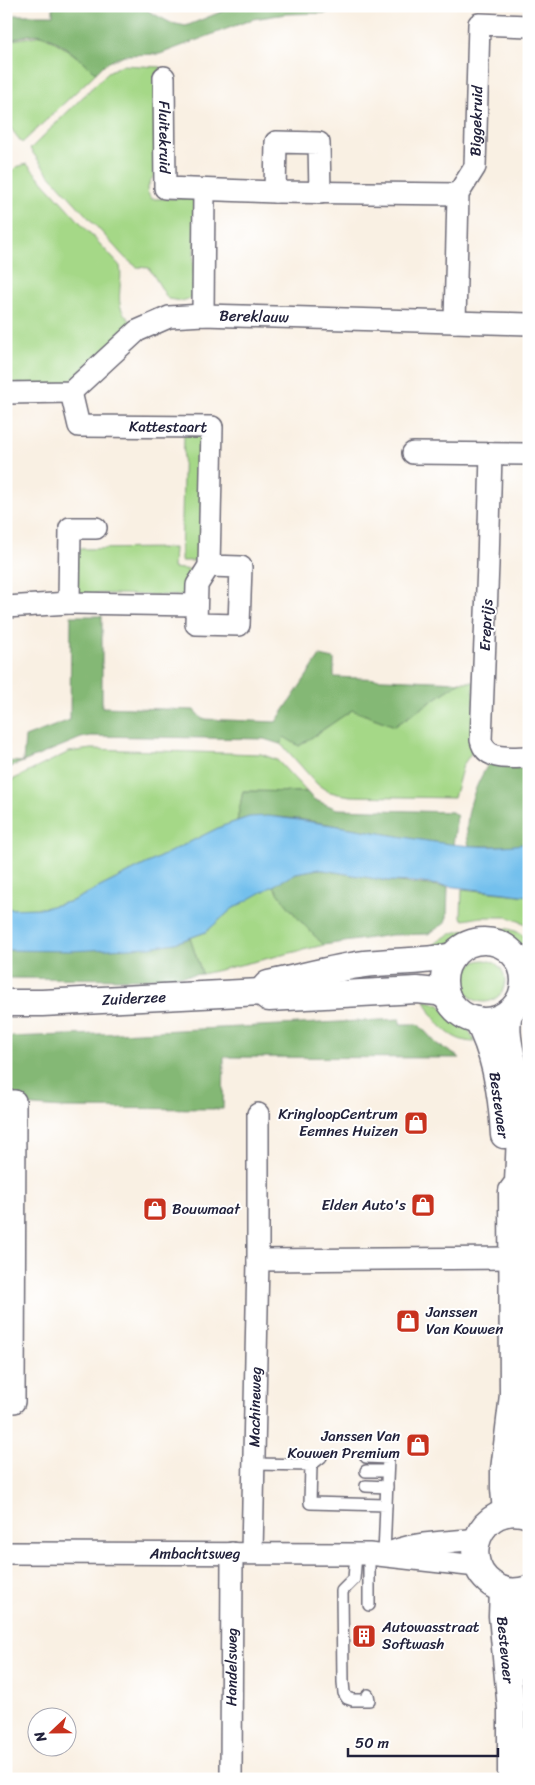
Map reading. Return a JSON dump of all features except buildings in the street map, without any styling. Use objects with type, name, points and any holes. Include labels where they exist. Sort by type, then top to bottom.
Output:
[{"type":"street","name":"Biggekruid","points":[[455,322],[458,194],[474,167],[479,24],[529,26]]},
{"type":"street","name":"Fluitekruid","points":[[164,77],[165,188],[320,193],[458,194]]},
{"type":"street","points":[[275,192],[276,142],[319,143],[320,193]]},
{"type":"street","points":[[203,315],[204,190]]},
{"type":"street","name":"Bereklauw","points":[[71,392],[137,331],[169,317],[203,315],[529,324]]},
{"type":"street","points":[[6,393],[71,392]]},
{"type":"street","name":"Kattestaart","points":[[71,392],[78,426],[212,427],[209,566],[197,585],[196,624],[239,625],[241,567],[209,566]]},
{"type":"street","points":[[413,452],[529,454]]},
{"type":"street","name":"Ereprijs","points":[[491,454],[481,740],[486,750],[497,757],[529,756]]},
{"type":"street","points":[[69,603],[70,528],[96,528]]},
{"type":"street","points":[[6,607],[69,603],[196,605]]},
{"type":"street","points":[[486,941],[502,945],[524,961],[522,1000],[494,1020],[477,1020],[459,1012],[447,996],[444,975],[453,956],[465,945],[486,941]]},
{"type":"street","name":"Zuiderzee","points":[[261,992],[268,984],[329,970],[364,964],[414,962],[453,956]]},
{"type":"street","name":"Zuiderzee","points":[[6,1004],[261,992],[269,998],[417,990],[437,992],[447,996]]},
{"type":"street","name":"Bestevaer","points":[[512,1191],[518,1184],[520,1125],[518,1089],[507,1038],[506,1023],[522,1000]]},
{"type":"street","name":"Bestevaer","points":[[477,1020],[487,1041],[500,1095],[506,1184],[512,1191],[513,1258],[521,1300],[504,1470],[504,1488],[520,1514]]},
{"type":"street","points":[[6,1101],[15,1101],[15,1149],[14,1402],[6,1402]]},
{"type":"street","name":"Machineweg","points":[[242,1553],[254,1464],[258,1260],[258,1114]]},
{"type":"street","points":[[258,1260],[513,1258]]},
{"type":"street","points":[[519,1590],[492,1585],[477,1566],[476,1555],[477,1539],[487,1523],[496,1517],[520,1514]]},
{"type":"street","name":"Ambachtsweg","points":[[370,1555],[421,1543],[477,1539]]},
{"type":"street","name":"Ambachtsweg","points":[[6,1553],[370,1555],[477,1566]]},
{"type":"street","name":"Handelsweg","points":[[231,1779],[242,1553]]},
{"type":"street","name":"Bestevaer","points":[[511,1779],[511,1709],[502,1616],[519,1590]]},
{"type":"lane","points":[[321,1457],[314,1468],[316,1485],[310,1503],[386,1505]]},
{"type":"lane","points":[[366,1457],[388,1458],[386,1505],[370,1555],[354,1579],[342,1591],[344,1692],[347,1698],[353,1700],[369,1700],[368,1695]]},
{"type":"lane","points":[[254,1464],[314,1468]]},
{"type":"lane","points":[[366,1470],[387,1471]]},
{"type":"lane","points":[[366,1486],[387,1487]]},
{"type":"lane","points":[[369,1604],[370,1555]]},
{"type":"green space","points":[[53,6],[143,6],[171,23],[186,26],[228,9],[243,6],[336,6],[327,13],[286,14],[253,19],[160,54],[124,55],[105,64],[96,73],[70,51],[55,40],[47,37],[33,35],[6,41],[6,15],[53,15]]},
{"type":"green space","points":[[42,35],[70,52],[96,73],[22,143],[6,122],[6,41]]},
{"type":"green space","points":[[122,65],[161,67],[157,156],[154,176],[150,181],[147,191],[151,199],[193,198],[195,216],[193,298],[181,301],[168,299],[149,268],[137,267],[125,258],[47,172],[30,149],[108,72]]},
{"type":"green space","points":[[27,164],[120,266],[120,306],[132,323],[70,381],[54,385],[6,383],[6,177],[16,167]]},
{"type":"green space","points":[[184,434],[207,435],[203,561],[181,561]]},
{"type":"green space","points":[[174,548],[173,568],[193,570],[190,596],[76,593],[75,549]]},
{"type":"green space","points":[[71,616],[102,616],[102,707],[194,710],[202,719],[276,722],[320,656],[334,659],[334,677],[460,682],[395,726],[352,710],[299,746],[284,737],[280,744],[264,739],[91,736],[81,738],[23,762],[25,737],[70,720]]},
{"type":"green space","points":[[460,682],[474,682],[474,749],[463,765],[454,798],[352,796],[327,791],[317,784],[280,744],[284,736],[299,746],[352,710],[395,726]]},
{"type":"green space","points":[[91,749],[261,754],[277,760],[307,792],[243,791],[237,821],[220,827],[72,901],[44,908],[6,909],[6,783],[69,752]]},
{"type":"green space","points":[[6,761],[23,762],[6,769]]},
{"type":"green space","points":[[489,763],[529,765],[529,843],[514,846],[469,846],[467,835],[468,814],[474,792]]},
{"type":"green space","points":[[243,791],[307,792],[313,799],[337,809],[452,812],[457,816],[453,845],[278,817],[249,818],[237,821]]},
{"type":"green space","points":[[318,869],[388,881],[448,887],[447,917],[444,924],[428,934],[391,935],[324,945],[284,901],[273,885],[296,873]]},
{"type":"green space","points":[[273,885],[284,901],[324,945],[202,974],[190,938],[206,932],[232,909]]},
{"type":"green space","points":[[462,889],[529,896],[529,925],[508,917],[481,917],[464,920],[461,917]]},
{"type":"green space","points":[[497,928],[522,934],[529,940],[529,954],[505,937],[484,932],[467,935],[444,948],[431,948],[438,941],[454,933]]},
{"type":"green space","points":[[190,938],[202,974],[143,979],[6,978],[6,950],[163,945]]},
{"type":"green space","points":[[488,960],[496,963],[502,969],[505,981],[502,993],[496,999],[480,1002],[472,999],[466,993],[463,977],[466,969],[472,963]]},
{"type":"green space","points":[[425,1000],[440,1005],[454,1020],[468,1029],[475,1042],[458,1038],[444,1029],[428,1008]]},
{"type":"green space","points":[[400,1019],[400,1024],[418,1024],[437,1044],[460,1058],[224,1057],[223,1109],[62,1108],[6,1104],[6,1037]]},
{"type":"water","points":[[268,816],[460,845],[494,846],[529,843],[529,896],[414,882],[388,881],[318,869],[296,873],[232,909],[206,932],[175,943],[150,947],[70,951],[6,950],[6,909],[44,908],[72,901],[220,827],[249,817]]},
{"type":"place","name":"KringloopCentrum Eemnes Huizen","points":[[416,1123]]},
{"type":"place","name":"Elden Auto's","points":[[423,1205]]},
{"type":"place","name":"Bouwmaat","points":[[155,1209]]},
{"type":"place","name":"Janssen Van Kouwen","points":[[408,1321]]},
{"type":"place","name":"Janssen Van Kouwen Premium","points":[[418,1445]]},
{"type":"place","name":"Autowasstraat Softwash","points":[[364,1636]]}]
